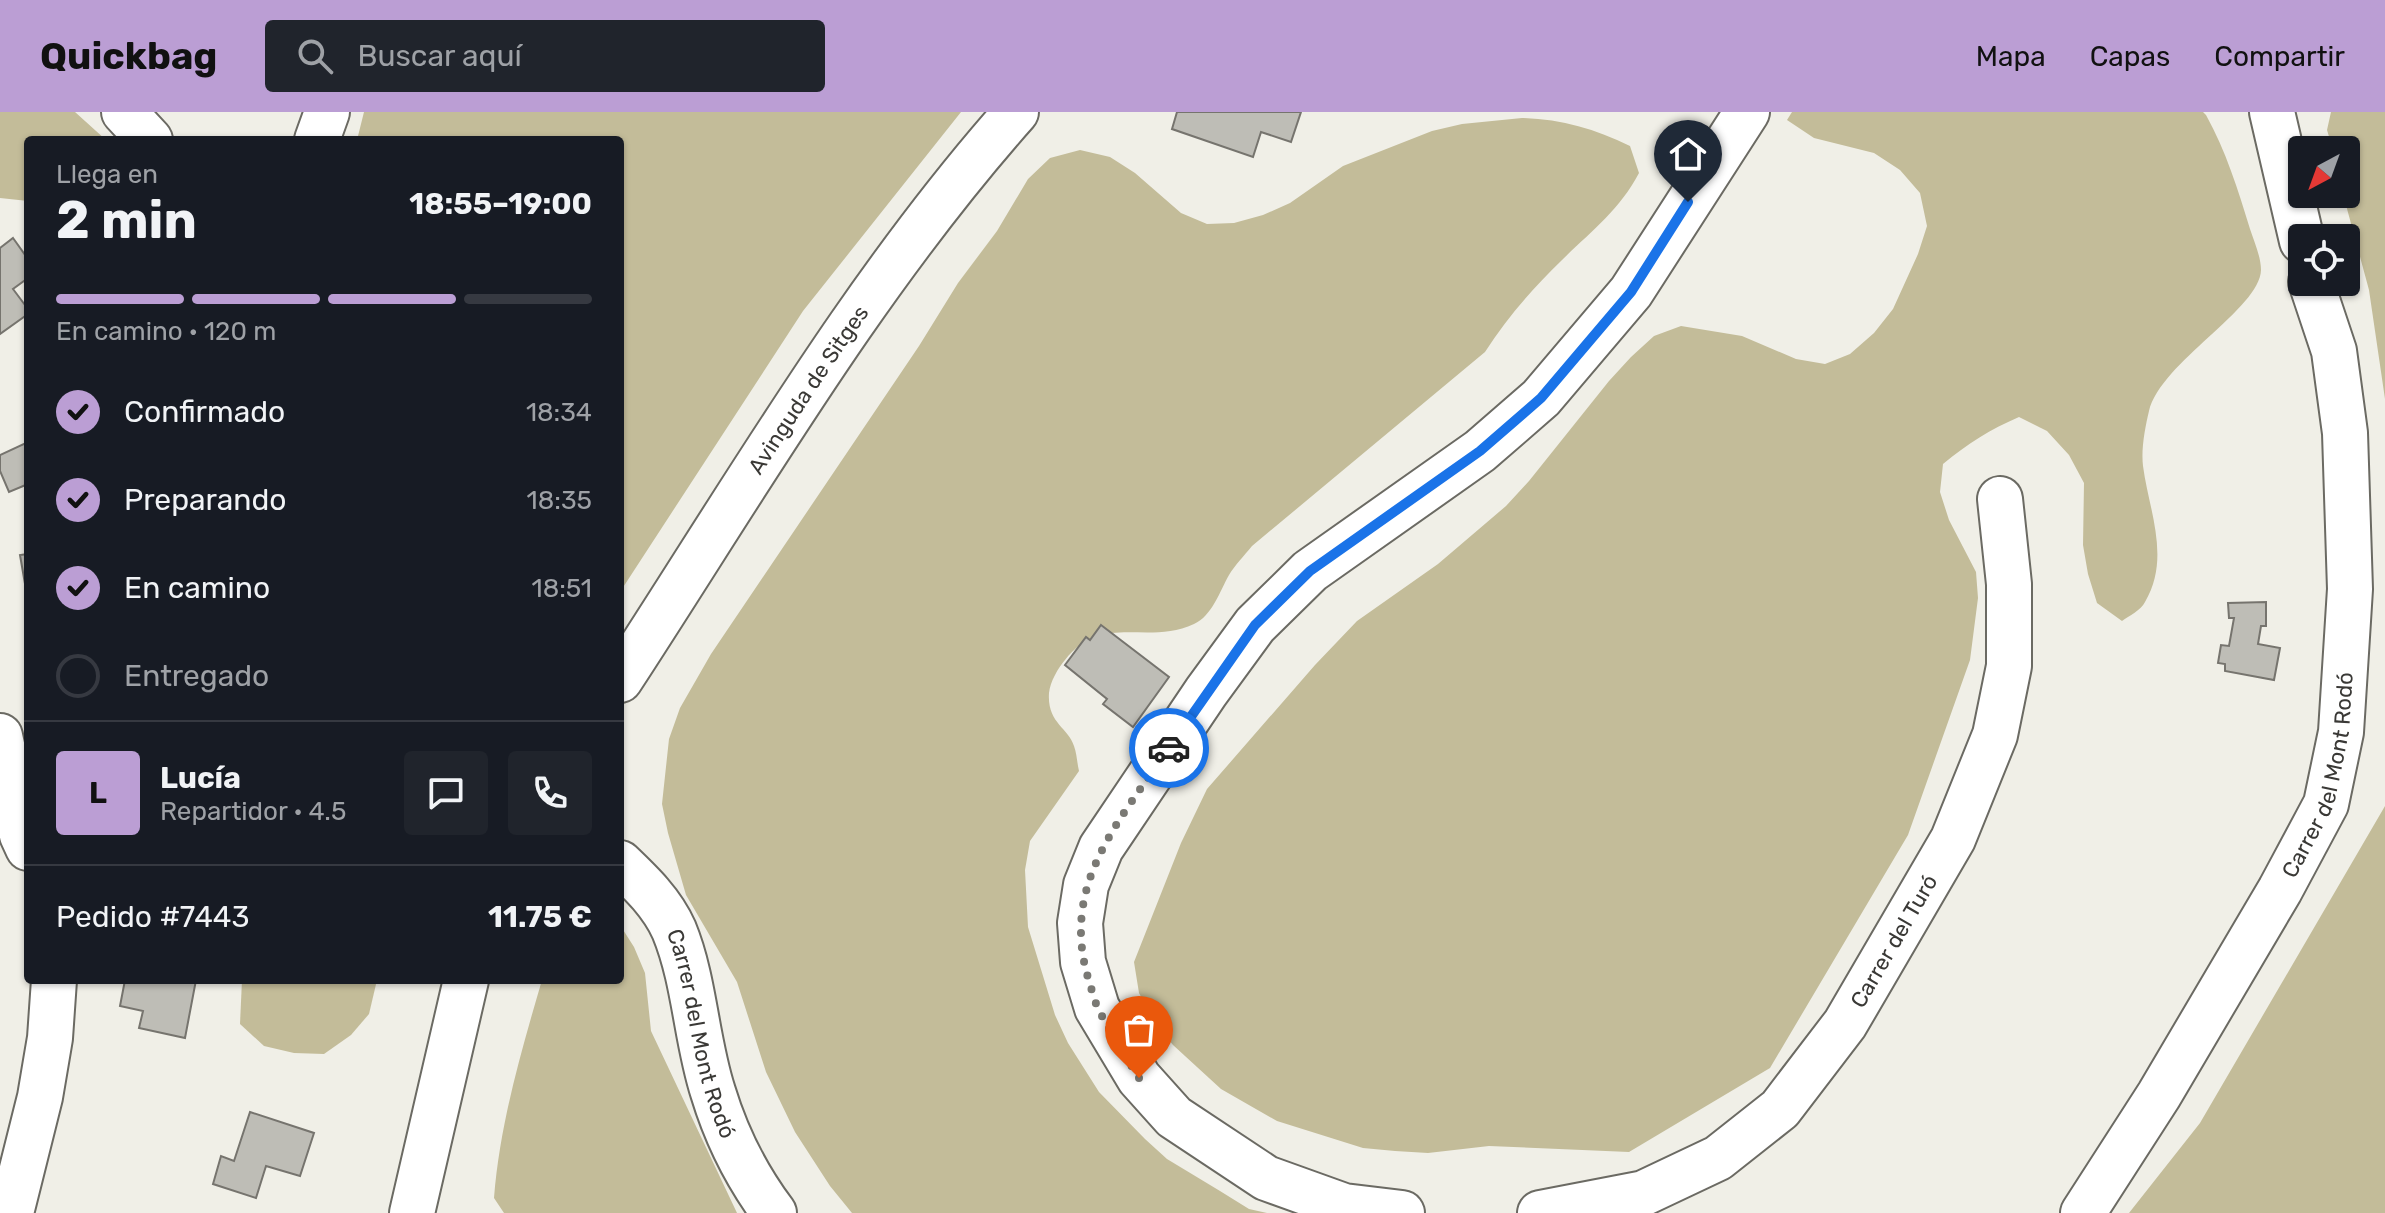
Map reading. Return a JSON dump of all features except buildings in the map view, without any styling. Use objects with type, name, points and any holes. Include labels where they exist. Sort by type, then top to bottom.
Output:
[{"type":"street","points":[[318,136],[327,112]]},
{"type":"street","name":"Avinguda de Sitges","points":[[624,674],[885,274],[971,163],[1016,112]]},
{"type":"street","points":[[1402,1213],[1344,1206],[1266,1178],[1174,1117],[1139,1078],[1097,1008],[1083,962],[1080,923],[1086,885],[1101,848],[1255,625],[1310,571],[1480,451],[1541,398],[1631,292],[1747,112]]},
{"type":"street","points":[[2272,112],[2298,224]]},
{"type":"street","name":"Carrer del Mont Rodó","points":[[2083,1213],[2159,1095],[2280,890],[2326,804],[2341,732],[2350,574],[2345,433],[2334,351],[2316,296]]},
{"type":"street","name":"Carrer del Turó","points":[[1540,1213],[1644,1193],[1718,1158],[1780,1109],[1845,1024],[1953,839],[1995,735],[2009,666],[2009,584],[2000,499]]},
{"type":"street","points":[[0,736],[17,837]]},
{"type":"street","name":"Carrer del Mont Rodó","points":[[624,867],[649,890],[673,929],[689,983],[712,1091],[733,1144],[758,1192],[774,1213]]},
{"type":"street","points":[[11,1213],[40,1097],[50,1038],[54,984]]},
{"type":"street","points":[[412,1213],[465,984]]},
{"type":"shaded area","points":[[0,112],[75,112],[102,136],[24,136],[24,201],[0,198]]},
{"type":"shaded area","points":[[364,112],[961,112],[803,311],[624,586],[624,136],[358,136]]},
{"type":"shaded area","points":[[1792,112],[2203,112],[2206,115],[2231,171],[2261,270],[2245,302],[2171,374],[2157,392],[2149,411],[2143,459],[2157,551],[2153,585],[2145,602],[2122,621],[2097,603],[2083,545],[2084,483],[2069,455],[2047,431],[2019,417],[1980,438],[1943,464],[1940,492],[1949,520],[1976,572],[1978,598],[1970,660],[1908,835],[1770,1068],[1629,1152],[1489,1146],[1428,1153],[1395,1151],[1363,1148],[1277,1121],[1221,1089],[1173,1045],[1153,1020],[1139,993],[1134,962],[1181,843],[1207,789],[1357,621],[1438,564],[1506,506],[1609,381],[1654,336],[1681,326],[1742,336],[1796,359],[1825,364],[1850,354],[1874,333],[1893,309],[1918,254],[1927,226],[1920,193],[1900,170],[1874,153],[1814,138],[1787,120]]},
{"type":"shaded area","points":[[2331,112],[2385,112],[2385,399],[2369,290],[2360,257],[2360,224],[2351,224],[2347,208],[2360,208],[2360,136],[2329,136]]},
{"type":"shaded area","points":[[1522,118],[1578,126],[1630,146],[1639,173],[1613,210],[1530,293],[1485,352],[1252,546],[1231,571],[1206,615],[1194,624],[1176,630],[1109,633],[1094,637],[1065,660],[1050,689],[1051,711],[1071,739],[1079,771],[1030,841],[1025,870],[1028,927],[1055,1015],[1068,1043],[1099,1092],[1145,1139],[1167,1159],[1249,1209],[1267,1213],[852,1213],[830,1186],[795,1132],[766,1072],[737,982],[686,895],[668,833],[662,804],[669,739],[680,708],[711,654],[919,346],[958,283],[997,231],[1028,179],[1050,158],[1080,150],[1110,157],[1135,173],[1181,213],[1207,224],[1234,223],[1290,203],[1343,166],[1432,131],[1462,124]]},
{"type":"shaded area","points":[[2385,806],[2385,1213],[2129,1213],[2200,1123]]},
{"type":"shaded area","points":[[624,931],[645,973],[651,1031],[737,1213],[504,1213],[494,1198],[506,1115],[541,984],[624,984]]},
{"type":"shaded area","points":[[242,984],[376,984],[369,1014],[351,1035],[324,1054],[294,1053],[264,1046],[240,1024]]},
{"type":"way so far","points":[[1139,1078],[1097,1008],[1083,962],[1080,923],[1086,885],[1101,848],[1169,748]]},
{"type":"route","points":[[1169,748],[1255,625],[1310,571],[1480,451],[1541,398],[1631,292],[1688,202]]}]
